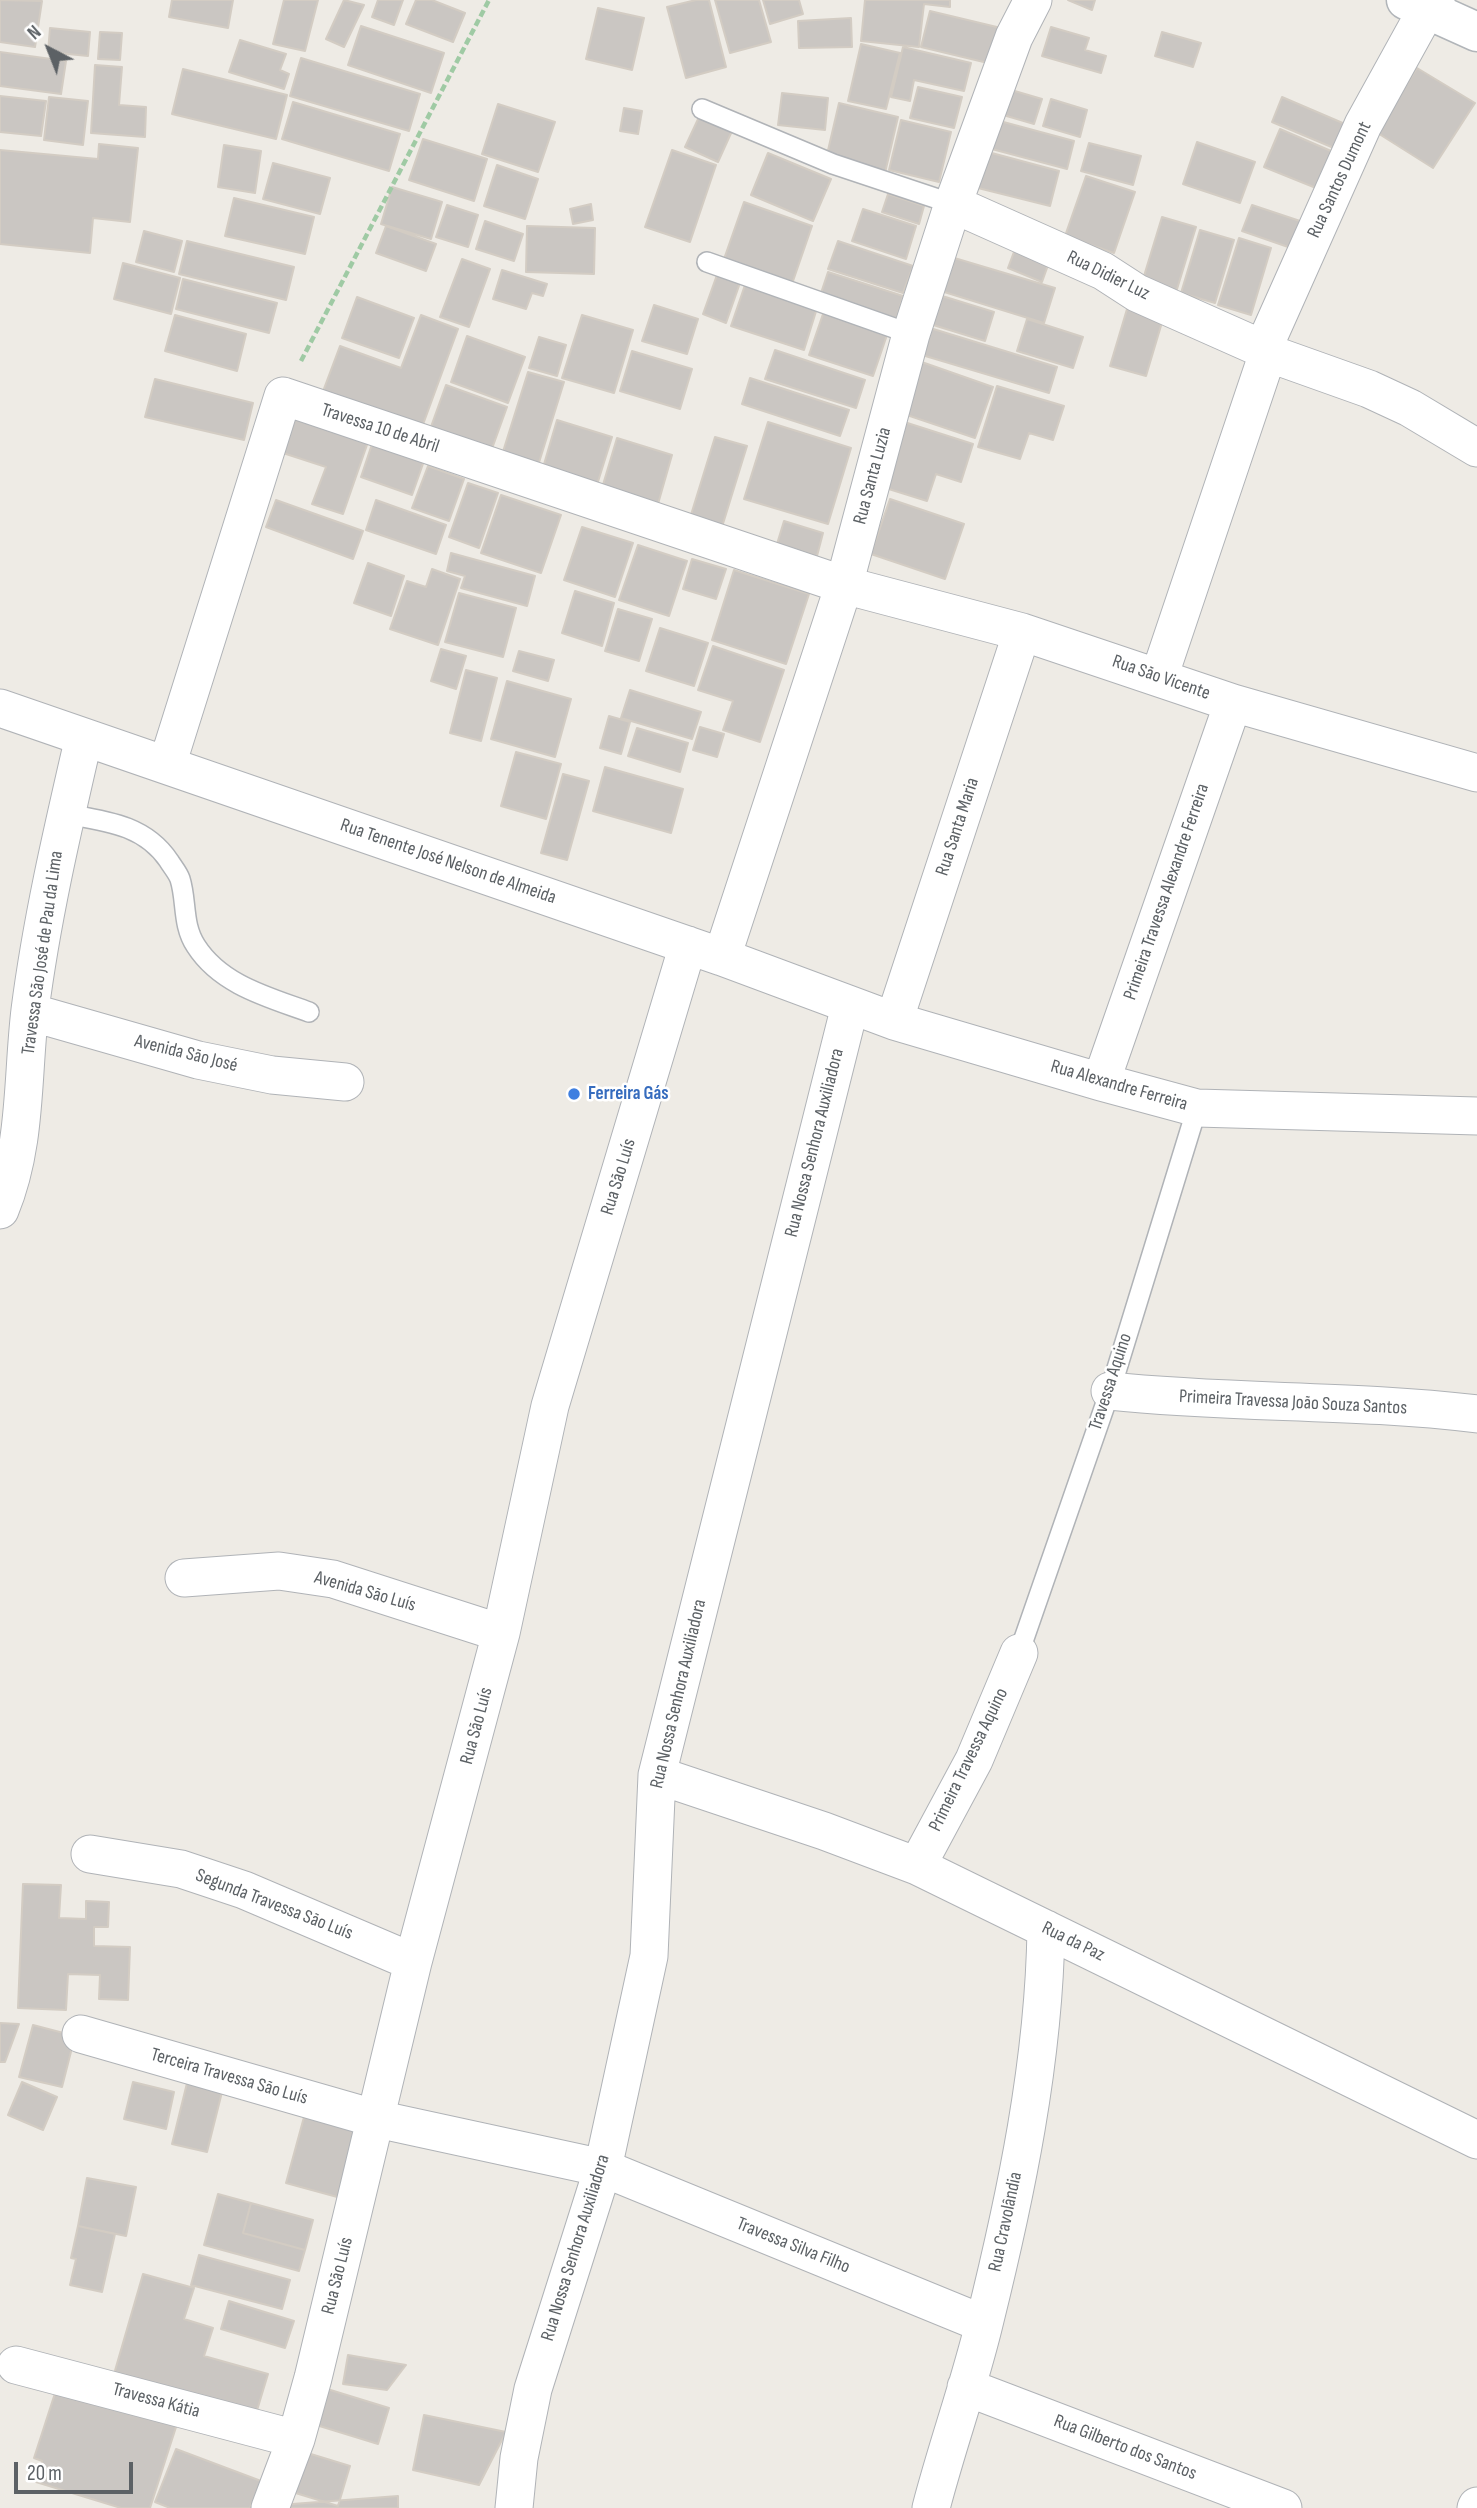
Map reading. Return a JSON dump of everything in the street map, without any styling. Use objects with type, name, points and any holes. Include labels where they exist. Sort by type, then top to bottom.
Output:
[{"type":"street","name":"Rua Santa Luzia","points":[[705,951],[844,585],[911,334],[953,204],[1014,37],[1033,0]]},
{"type":"street","points":[[1423,3],[1477,32]]},
{"type":"street","name":"Rua Santos Dumont","points":[[1266,351],[1363,125],[1423,3]]},
{"type":"street","name":"Rua Didier Luz","points":[[953,204],[1103,271],[1137,293],[1266,351],[1379,394],[1477,448]]},
{"type":"street","points":[[1160,677],[1266,351]]},
{"type":"street","name":"Travessa 10 de Abril","points":[[283,396],[844,585]]},
{"type":"street","points":[[167,765],[283,396]]},
{"type":"street","name":"Rua São Vicente","points":[[844,585],[1022,632],[1233,702],[1477,773]]},
{"type":"street","name":"Rua Santa Maria","points":[[894,1021],[1022,632]]},
{"type":"street","name":"Primeira Travessa Alexandre Ferreira","points":[[1101,1082],[1233,702]]},
{"type":"street","name":"Rua Tenente José Nelson de Almeida","points":[[0,708],[705,951],[894,1021]]},
{"type":"street","name":"Travessa São José de Pau da Lima","points":[[0,1210],[13,1171],[22,1128],[30,1012],[52,871],[84,737]]},
{"type":"street","name":"Rua São Luís","points":[[270,2508],[296,2440],[377,2119],[413,1962],[501,1633],[551,1406],[705,951]]},
{"type":"street","name":"Rua Nossa Senhora Auxiliadora","points":[[514,2508],[519,2458],[533,2389],[603,2168],[649,1956],[657,1775],[850,1006]]},
{"type":"street","name":"Avenida São José","points":[[30,1012],[198,1060],[272,1075],[345,1082]]},
{"type":"street","name":"Rua Alexandre Ferreira","points":[[894,1021],[1197,1108],[1477,1116]]},
{"type":"street","name":"Primeira Travessa João Souza Santos","points":[[1110,1391],[1194,1400],[1361,1405],[1477,1414]]},
{"type":"street","name":"Avenida São Luís","points":[[184,1578],[279,1571],[333,1580],[501,1633]]},
{"type":"street","name":"Primeira Travessa Aquino","points":[[917,1866],[974,1760],[1019,1653]]},
{"type":"street","name":"Rua da Paz","points":[[657,1775],[824,1831],[917,1866],[1477,2140]]},
{"type":"street","name":"Segunda Travessa São Luís","points":[[90,1854],[181,1869],[244,1890],[413,1962]]},
{"type":"street","name":"Rua Cravolândia","points":[[931,2508],[984,2325],[1021,2154],[1045,1995],[1046,1929]]},
{"type":"street","name":"Terceira Travessa São Luís","points":[[81,2034],[377,2119],[603,2168]]},
{"type":"street","name":"Travessa Silva Filho","points":[[603,2168],[984,2325]]},
{"type":"street","name":"Travessa Kátia","points":[[16,2365],[296,2440]]},
{"type":"street","name":"Rua Gilberto dos Santos","points":[[966,2387],[1283,2508]]},
{"type":"lane","points":[[702,109],[833,164],[953,204]]},
{"type":"lane","points":[[707,262],[911,334]]},
{"type":"lane","points":[[66,814],[132,828],[159,846],[180,878],[183,911],[195,945],[222,975],[259,994],[309,1012]]},
{"type":"lane","name":"Travessa Aquino","points":[[1019,1653],[1110,1391],[1197,1108]]},
{"type":"path","points":[[283,396],[489,0]]},
{"type":"building","points":[[0,0],[42,1],[35,47],[0,42]]},
{"type":"building","points":[[172,0],[233,0],[228,28],[169,17]]},
{"type":"building","points":[[284,0],[318,0],[305,51],[273,44]]},
{"type":"building","points":[[344,0],[364,5],[344,47],[326,39]]},
{"type":"building","points":[[378,0],[403,0],[394,25],[372,17]]},
{"type":"building","points":[[416,0],[432,0],[465,13],[453,42],[406,24]]},
{"type":"building","points":[[696,0],[709,0],[726,67],[686,78],[667,7]]},
{"type":"building","points":[[715,0],[759,0],[771,42],[730,53]]},
{"type":"building","points":[[763,0],[799,0],[803,14],[770,24]]},
{"type":"building","points":[[865,0],[950,0],[950,7],[924,4],[919,47],[861,41]]},
{"type":"building","points":[[1068,0],[1095,0],[1092,10]]},
{"type":"building","points":[[598,8],[644,18],[632,70],[586,59]]},
{"type":"building","points":[[930,11],[1001,28],[992,64],[921,47]]},
{"type":"building","points":[[851,18],[852,47],[799,48],[798,21]]},
{"type":"building","points":[[361,26],[444,53],[431,93],[348,65]]},
{"type":"building","points":[[1051,27],[1089,38],[1085,50],[1106,56],[1101,73],[1042,56]]},
{"type":"building","points":[[50,28],[90,32],[88,56],[48,52]]},
{"type":"building","points":[[100,32],[122,33],[120,60],[98,59]]},
{"type":"building","points":[[1162,32],[1201,43],[1193,67],[1155,56]]},
{"type":"building","points":[[240,40],[286,54],[280,70],[289,74],[284,89],[229,72]]},
{"type":"building","points":[[861,44],[900,53],[886,109],[848,101]]},
{"type":"building","points":[[903,47],[971,63],[964,91],[914,80],[910,101],[891,97]]},
{"type":"building","points":[[0,52],[66,61],[61,94],[0,86]]},
{"type":"building","points":[[301,58],[420,94],[409,131],[290,96]]},
{"type":"building","points":[[95,65],[122,67],[119,105],[146,107],[145,137],[91,133]]},
{"type":"building","points":[[1417,68],[1475,103],[1433,168],[1376,132]]},
{"type":"building","points":[[183,69],[287,95],[276,139],[172,114]]},
{"type":"building","points":[[918,87],[962,97],[954,128],[910,118]]},
{"type":"building","points":[[1001,87],[1042,99],[1034,124],[993,112]]},
{"type":"building","points":[[782,93],[828,98],[825,130],[778,125]]},
{"type":"building","points":[[0,96],[46,101],[41,136],[0,132]]},
{"type":"building","points":[[49,97],[88,101],[83,145],[44,140]]},
{"type":"building","points":[[1282,97],[1352,127],[1341,151],[1272,122]]},
{"type":"building","points":[[1051,99],[1087,110],[1080,137],[1043,126]]},
{"type":"building","points":[[293,102],[400,134],[389,171],[282,139]]},
{"type":"building","points":[[839,103],[898,117],[885,173],[826,159]]},
{"type":"building","points":[[498,104],[555,122],[538,172],[482,154]]},
{"type":"building","points":[[624,108],[642,111],[638,134],[620,131]]},
{"type":"building","points":[[699,117],[732,131],[718,162],[685,147]]},
{"type":"building","points":[[901,120],[951,132],[939,182],[889,170]]},
{"type":"building","points":[[996,120],[1074,141],[1067,169],[988,148]]},
{"type":"building","points":[[1280,129],[1331,151],[1316,188],[1264,167]]},
{"type":"building","points":[[423,139],[487,159],[474,201],[409,180]]},
{"type":"building","points":[[1197,142],[1255,162],[1240,203],[1183,184]]},
{"type":"building","points":[[1089,143],[1141,156],[1133,185],[1081,171]]},
{"type":"building","points":[[99,144],[138,148],[130,222],[93,218],[90,253],[0,244],[0,150],[98,159]]},
{"type":"building","points":[[224,145],[261,151],[255,193],[218,187]]},
{"type":"building","points":[[672,150],[716,165],[690,242],[645,227]]},
{"type":"building","points":[[988,152],[1059,171],[1050,206],[978,188]]},
{"type":"building","points":[[768,153],[831,179],[813,221],[751,195]]},
{"type":"building","points":[[273,163],[330,178],[320,214],[263,199]]},
{"type":"building","points":[[497,165],[538,179],[525,219],[484,206]]},
{"type":"building","points":[[1086,176],[1135,192],[1114,253],[1065,236]]},
{"type":"building","points":[[392,187],[442,202],[431,239],[381,224]]},
{"type":"building","points":[[888,194],[924,206],[919,224],[882,212]]},
{"type":"building","points":[[234,198],[314,217],[305,254],[225,236]]},
{"type":"building","points":[[744,202],[812,226],[792,284],[724,259]]},
{"type":"building","points":[[591,204],[593,220],[573,224],[570,209]]},
{"type":"building","points":[[447,205],[478,215],[468,247],[436,237]]},
{"type":"building","points":[[1252,205],[1300,221],[1291,248],[1242,231]]},
{"type":"building","points":[[863,209],[916,226],[906,259],[852,241]]},
{"type":"building","points":[[1162,217],[1196,227],[1174,299],[1140,289]]},
{"type":"building","points":[[485,221],[523,234],[514,261],[476,249]]},
{"type":"building","points":[[386,226],[436,244],[426,271],[376,253]]},
{"type":"building","points":[[527,226],[595,228],[594,274],[526,272]]},
{"type":"building","points":[[1200,230],[1234,240],[1215,303],[1181,293]]},
{"type":"building","points":[[144,231],[182,241],[174,272],[136,262]]},
{"type":"building","points":[[1239,238],[1271,248],[1251,315],[1218,305]]},
{"type":"building","points":[[187,241],[294,267],[286,300],[179,274]]},
{"type":"building","points":[[838,241],[913,266],[903,293],[828,269]]},
{"type":"building","points":[[1018,241],[1052,254],[1042,282],[1008,268]]},
{"type":"building","points":[[951,257],[1055,288],[1044,323],[941,291]]},
{"type":"building","points":[[462,259],[490,269],[469,327],[440,317]]},
{"type":"building","points":[[123,263],[180,278],[171,314],[114,299]]},
{"type":"building","points":[[502,270],[547,284],[543,296],[532,293],[526,309],[493,299]]},
{"type":"building","points":[[718,272],[741,280],[726,323],[703,314]]},
{"type":"building","points":[[828,272],[903,296],[895,323],[819,299]]},
{"type":"building","points":[[183,279],[277,303],[269,333],[176,309]]},
{"type":"building","points":[[746,282],[818,305],[804,350],[731,326]]},
{"type":"building","points":[[939,295],[994,312],[985,341],[930,324]]},
{"type":"building","points":[[357,297],[414,318],[399,358],[342,338]]},
{"type":"building","points":[[1130,299],[1166,309],[1146,376],[1110,366]]},
{"type":"building","points":[[654,305],[698,319],[687,354],[642,341]]},
{"type":"building","points":[[824,311],[888,332],[873,376],[809,355]]},
{"type":"building","points":[[175,315],[246,334],[237,371],[165,351]]},
{"type":"building","points":[[421,315],[458,329],[421,430],[322,394],[340,346],[401,368]]},
{"type":"building","points":[[582,315],[633,330],[614,393],[562,378]]},
{"type":"building","points":[[1027,319],[1083,337],[1073,368],[1017,351]]},
{"type":"building","points":[[930,328],[1057,367],[1049,393],[922,355]]},
{"type":"building","points":[[467,336],[525,357],[508,403],[451,382]]},
{"type":"building","points":[[539,337],[566,345],[557,376],[529,368]]},
{"type":"building","points":[[775,350],[865,380],[856,408],[765,379]]},
{"type":"building","points":[[632,351],[692,369],[680,409],[620,391]]},
{"type":"building","points":[[916,360],[993,387],[975,438],[898,412]]},
{"type":"building","points":[[528,372],[564,382],[537,469],[501,458]]},
{"type":"building","points":[[750,378],[849,410],[840,436],[742,404]]},
{"type":"building","points":[[155,379],[253,403],[244,440],[145,417]]},
{"type":"building","points":[[446,385],[507,407],[489,457],[428,435]]},
{"type":"building","points":[[997,386],[1064,406],[1053,440],[1029,433],[1020,459],[978,447]]},
{"type":"building","points":[[295,417],[368,442],[343,514],[312,504],[326,467],[283,453]]},
{"type":"building","points":[[557,420],[612,437],[596,488],[542,471]]},
{"type":"building","points":[[898,420],[973,444],[961,482],[936,474],[927,501],[876,485]]},
{"type":"building","points":[[768,422],[851,448],[828,524],[744,499]]},
{"type":"building","points":[[715,437],[747,446],[722,527],[690,518]]},
{"type":"building","points":[[617,438],[672,455],[658,504],[602,488]]},
{"type":"building","points":[[372,444],[424,461],[412,495],[361,477]]},
{"type":"building","points":[[428,466],[464,479],[449,521],[412,508]]},
{"type":"building","points":[[468,483],[498,493],[479,548],[449,537]]},
{"type":"building","points":[[501,495],[561,515],[541,573],[481,553]]},
{"type":"building","points":[[890,499],[964,524],[945,579],[871,554]]},
{"type":"building","points":[[276,500],[363,531],[353,559],[266,527]]},
{"type":"building","points":[[376,500],[446,525],[436,554],[366,530]]},
{"type":"building","points":[[784,521],[823,533],[817,556],[777,544]]},
{"type":"building","points":[[582,527],[633,543],[615,597],[564,580]]},
{"type":"building","points":[[638,545],[687,561],[669,616],[619,600]]},
{"type":"building","points":[[451,553],[535,576],[527,606],[461,588],[465,576],[447,571]]},
{"type":"building","points":[[692,559],[726,569],[716,599],[683,589]]},
{"type":"building","points":[[368,563],[404,576],[391,616],[354,603]]},
{"type":"building","points":[[432,569],[460,579],[438,645],[390,629],[407,581],[426,587]]},
{"type":"building","points":[[734,570],[809,594],[786,664],[712,640]]},
{"type":"building","points":[[575,591],[614,603],[602,646],[562,633]]},
{"type":"building","points":[[459,593],[516,608],[503,657],[445,642]]},
{"type":"building","points":[[618,609],[652,619],[639,661],[605,651]]},
{"type":"building","points":[[660,628],[708,643],[694,686],[646,671]]},
{"type":"building","points":[[713,646],[784,670],[760,742],[723,730],[733,701],[698,690]]},
{"type":"building","points":[[441,649],[466,656],[456,689],[431,681]]},
{"type":"building","points":[[519,651],[554,660],[548,681],[513,671]]},
{"type":"building","points":[[466,670],[497,678],[481,741],[450,733]]},
{"type":"building","points":[[507,681],[571,699],[555,757],[491,739]]},
{"type":"building","points":[[630,690],[701,712],[692,739],[621,718]]},
{"type":"building","points":[[609,716],[630,722],[621,754],[600,748]]},
{"type":"building","points":[[700,727],[724,734],[717,757],[693,750]]},
{"type":"building","points":[[637,728],[688,743],[680,772],[628,756]]},
{"type":"building","points":[[516,752],[561,764],[546,819],[501,806]]},
{"type":"building","points":[[605,767],[683,789],[671,833],[593,811]]},
{"type":"building","points":[[563,774],[589,781],[567,860],[541,853]]},
{"type":"building","points":[[23,1884],[61,1885],[59,1918],[86,1919],[86,1901],[109,1902],[108,1927],[94,1927],[94,1946],[130,1947],[128,2000],[99,1999],[100,1975],[68,1974],[66,2010],[18,2008]]},
{"type":"building","points":[[0,2023],[19,2024],[5,2062],[0,2062]]},
{"type":"building","points":[[33,2025],[75,2036],[62,2087],[19,2077]]},
{"type":"building","points":[[188,2079],[223,2088],[207,2152],[172,2144]]},
{"type":"building","points":[[22,2082],[57,2097],[43,2130],[8,2115]]},
{"type":"building","points":[[133,2082],[174,2092],[166,2129],[124,2119]]},
{"type":"building","points":[[304,2117],[359,2132],[341,2198],[286,2183]]},
{"type":"building","points":[[87,2178],[136,2187],[126,2236],[78,2226]]},
{"type":"building","points":[[218,2194],[251,2203],[243,2233],[305,2250],[299,2271],[204,2245]]},
{"type":"building","points":[[251,2203],[313,2220],[305,2250],[243,2233]]},
{"type":"building","points":[[78,2226],[115,2234],[102,2292],[70,2285],[76,2259],[71,2258]]},
{"type":"building","points":[[199,2255],[290,2280],[282,2309],[191,2285]]},
{"type":"building","points":[[143,2274],[194,2288],[184,2319],[213,2328],[204,2356],[268,2374],[255,2417],[114,2374]]},
{"type":"building","points":[[229,2301],[294,2321],[285,2348],[221,2329]]},
{"type":"building","points":[[348,2355],[406,2365],[387,2390],[343,2384]]},
{"type":"building","points":[[57,2387],[177,2424],[150,2508],[121,2508],[36,2482],[42,2461],[34,2458]]},
{"type":"building","points":[[324,2388],[389,2408],[378,2444],[313,2424]]},
{"type":"building","points":[[424,2415],[506,2432],[479,2485],[413,2470]]},
{"type":"building","points":[[176,2449],[261,2481],[250,2508],[170,2508],[155,2502]]},
{"type":"building","points":[[301,2451],[350,2466],[338,2506],[289,2491]]},
{"type":"building","points":[[398,2496],[398,2508],[279,2508],[279,2505]]},
{"type":"place","name":"Ferreira Gás","points":[[574,1094]]}]
